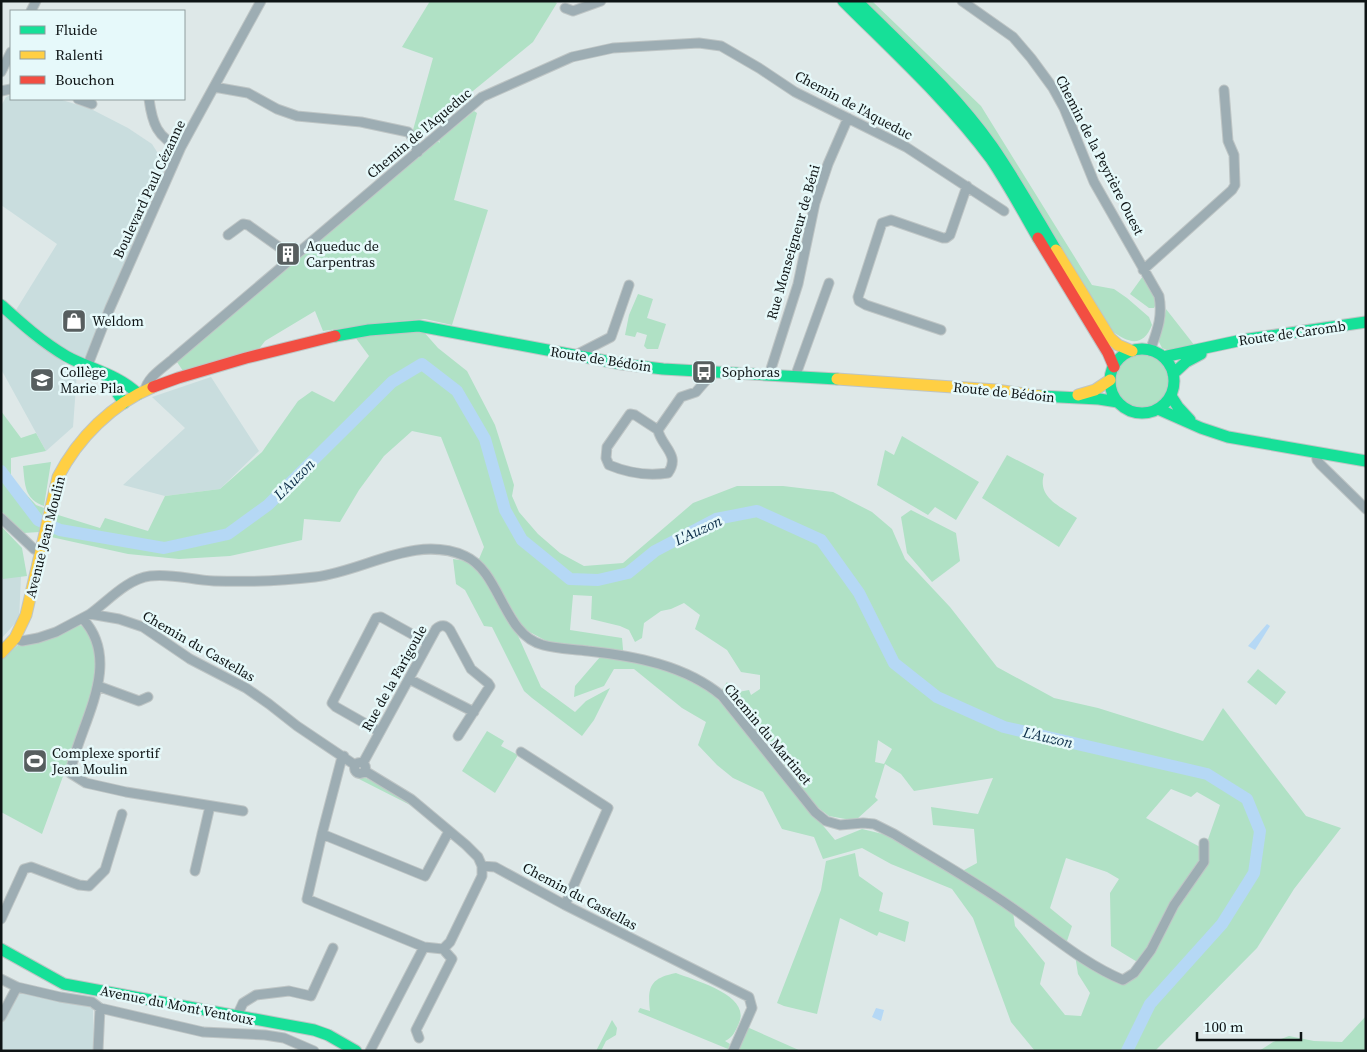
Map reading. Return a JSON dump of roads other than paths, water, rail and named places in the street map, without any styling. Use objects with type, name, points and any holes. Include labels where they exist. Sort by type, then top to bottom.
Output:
[{"type":"main road","points":[[843,1],[951,109],[973,134],[1007,186],[1108,353],[1114,367]]},
{"type":"main road","points":[[857,1],[936,80],[967,114],[992,146],[1110,338],[1118,345],[1132,351]]},
{"type":"main road","points":[[1,305],[44,342],[87,367],[121,381],[141,393]]},
{"type":"main road","name":"Route de Caromb","points":[[1219,346],[1242,340],[1366,322]]},
{"type":"main road","name":"Route de Bédoin","points":[[141,393],[202,371],[316,340],[398,327],[419,326],[622,364],[768,376],[963,387],[1035,396],[1118,402]]},
{"type":"main road","points":[[1163,358],[1219,346]]},
{"type":"main road","points":[[1173,374],[1186,362],[1219,346]]},
{"type":"main road","points":[[1132,351],[1150,351],[1163,358],[1170,365],[1173,374],[1174,385],[1171,396],[1165,404],[1150,412],[1133,412],[1125,408],[1118,402],[1112,392],[1110,380],[1114,367],[1124,355],[1132,351]]},
{"type":"main road","points":[[105,375],[124,403]]},
{"type":"main road","name":"Route de Bédoin","points":[[1066,398],[1095,390],[1110,380]]},
{"type":"main road","name":"Avenue Jean Moulin","points":[[1,653],[15,638],[26,615],[58,477],[66,462],[85,437],[124,403],[141,393]]},
{"type":"main road","points":[[1171,396],[1186,416],[1201,428]]},
{"type":"main road","points":[[1158,409],[1201,428],[1228,437],[1366,462]]},
{"type":"main road","name":"Avenue du Mont Ventoux","points":[[1,949],[64,984],[314,1030],[328,1035],[356,1051]]},
{"type":"street","name":"Boulevard Paul Cézanne","points":[[87,367],[110,308],[181,147],[261,1]]},
{"type":"street","points":[[565,8],[573,11],[601,1]]},
{"type":"street","name":"Chemin de la Peyrière Ouest","points":[[962,1],[1013,37],[1032,58],[1053,88],[1064,108],[1094,182],[1158,296],[1161,308],[1160,321],[1150,351]]},
{"type":"street","name":"Chemin de l'Aqueduc","points":[[141,393],[150,380],[482,97],[572,57],[614,48],[699,43],[721,46],[795,92],[906,147],[1004,211]]},
{"type":"street","points":[[1,72],[10,54]]},
{"type":"street","points":[[214,87],[248,93],[277,109],[297,116],[361,122],[408,132],[412,135],[414,147],[418,152]]},
{"type":"street","points":[[1143,270],[1232,190],[1235,185],[1234,155],[1228,141],[1224,90]]},
{"type":"street","points":[[81,100],[92,104]]},
{"type":"street","points":[[149,100],[157,130],[169,143],[181,147]]},
{"type":"street","name":"Rue Monseigneur de Béni","points":[[768,376],[798,284],[815,203],[828,164],[848,118]]},
{"type":"street","points":[[942,330],[866,305],[859,301],[858,297],[882,223],[891,220],[935,236],[946,238],[950,235],[967,186]]},
{"type":"street","points":[[228,235],[242,224],[248,225],[293,257]]},
{"type":"street","points":[[795,377],[829,283]]},
{"type":"street","points":[[576,355],[611,337],[629,285]]},
{"type":"street","points":[[697,371],[700,387]]},
{"type":"street","points":[[658,430],[635,415],[630,414],[607,447],[606,458],[609,465],[622,471],[653,475],[668,473],[673,467],[673,458],[658,430],[681,397],[694,393],[709,377],[710,372]]},
{"type":"street","points":[[1316,453],[1320,464],[1366,509]]},
{"type":"street","points":[[1,518],[34,549],[42,552]]},
{"type":"street","name":"Chemin du Martinet","points":[[87,617],[128,584],[149,576],[182,576],[212,581],[290,579],[317,577],[343,572],[398,554],[418,550],[450,552],[465,556],[484,571],[513,620],[528,638],[542,645],[624,655],[644,660],[700,681],[722,696],[815,812],[826,821],[840,825],[863,822],[874,824],[894,834],[1010,906],[1056,940],[1106,973],[1123,980],[1134,973],[1151,950],[1174,905],[1204,862],[1204,843]]},
{"type":"street","points":[[15,638],[22,640],[38,638],[56,632],[87,617],[100,657],[98,686],[70,773],[86,783],[126,792],[244,811]]},
{"type":"street","name":"Chemin du Castellas","points":[[87,617],[119,619],[143,627],[190,659],[246,688],[297,726],[400,791],[466,844],[478,857],[482,866],[495,867],[565,905],[749,997],[752,1008],[734,1051]]},
{"type":"street","points":[[380,732],[332,703],[376,618],[381,617],[428,643]]},
{"type":"street","name":"Rue de la Farigoule","points":[[361,766],[439,626],[447,626],[470,669],[488,683],[489,689],[458,736]]},
{"type":"street","points":[[409,679],[474,712]]},
{"type":"street","points":[[98,686],[139,701],[148,696]]},
{"type":"street","points":[[521,752],[608,808],[565,905]]},
{"type":"street","points":[[344,756],[341,761],[306,897],[311,902],[424,947],[443,949],[452,959],[416,1030],[419,1038]]},
{"type":"street","points":[[195,871],[210,806]]},
{"type":"street","points":[[1,919],[24,869],[31,867],[79,885],[89,886],[97,880],[105,870],[122,814]]},
{"type":"street","points":[[322,834],[425,876],[449,831]]},
{"type":"street","points":[[443,949],[450,942],[482,876],[482,866]]},
{"type":"street","points":[[370,1051],[424,947]]},
{"type":"street","points":[[237,1016],[243,1003],[256,995],[289,991],[311,996],[333,948]]},
{"type":"street","points":[[1,979],[17,988],[92,1002],[100,1008],[203,1032],[265,1035],[284,1038],[314,1051]]},
{"type":"street","points":[[60,997],[64,984]]},
{"type":"street","points":[[1,1017],[17,988]]},
{"type":"street","points":[[98,1051],[100,1008]]},
{"type":"water","points":[[1267,624],[1270,626],[1255,650],[1248,646]]},
{"type":"water","points":[[876,1008],[884,1010],[881,1021],[872,1017]]},
{"type":"waterway","name":"L'Auzon","points":[[1,471],[38,520],[60,530],[164,548],[228,534],[268,505],[392,382],[422,364],[457,391],[485,439],[505,510],[522,540],[570,579],[598,580],[628,573],[655,551],[716,519],[757,511],[821,540],[859,593],[894,663],[937,697],[1004,727],[1207,774],[1247,799],[1260,831],[1254,873],[1222,924],[1150,1004],[1127,1051]]},
{"type":"place","name":"Aqueduc de Carpentras","points":[[288,254]]},
{"type":"place","name":"Weldom","points":[[74,321]]},
{"type":"place","name":"Sophoras","points":[[704,372]]},
{"type":"place","name":"Collège Marie Pila","points":[[42,380]]},
{"type":"place","name":"Complexe sportif Jean Moulin","points":[[35,761]]}]
